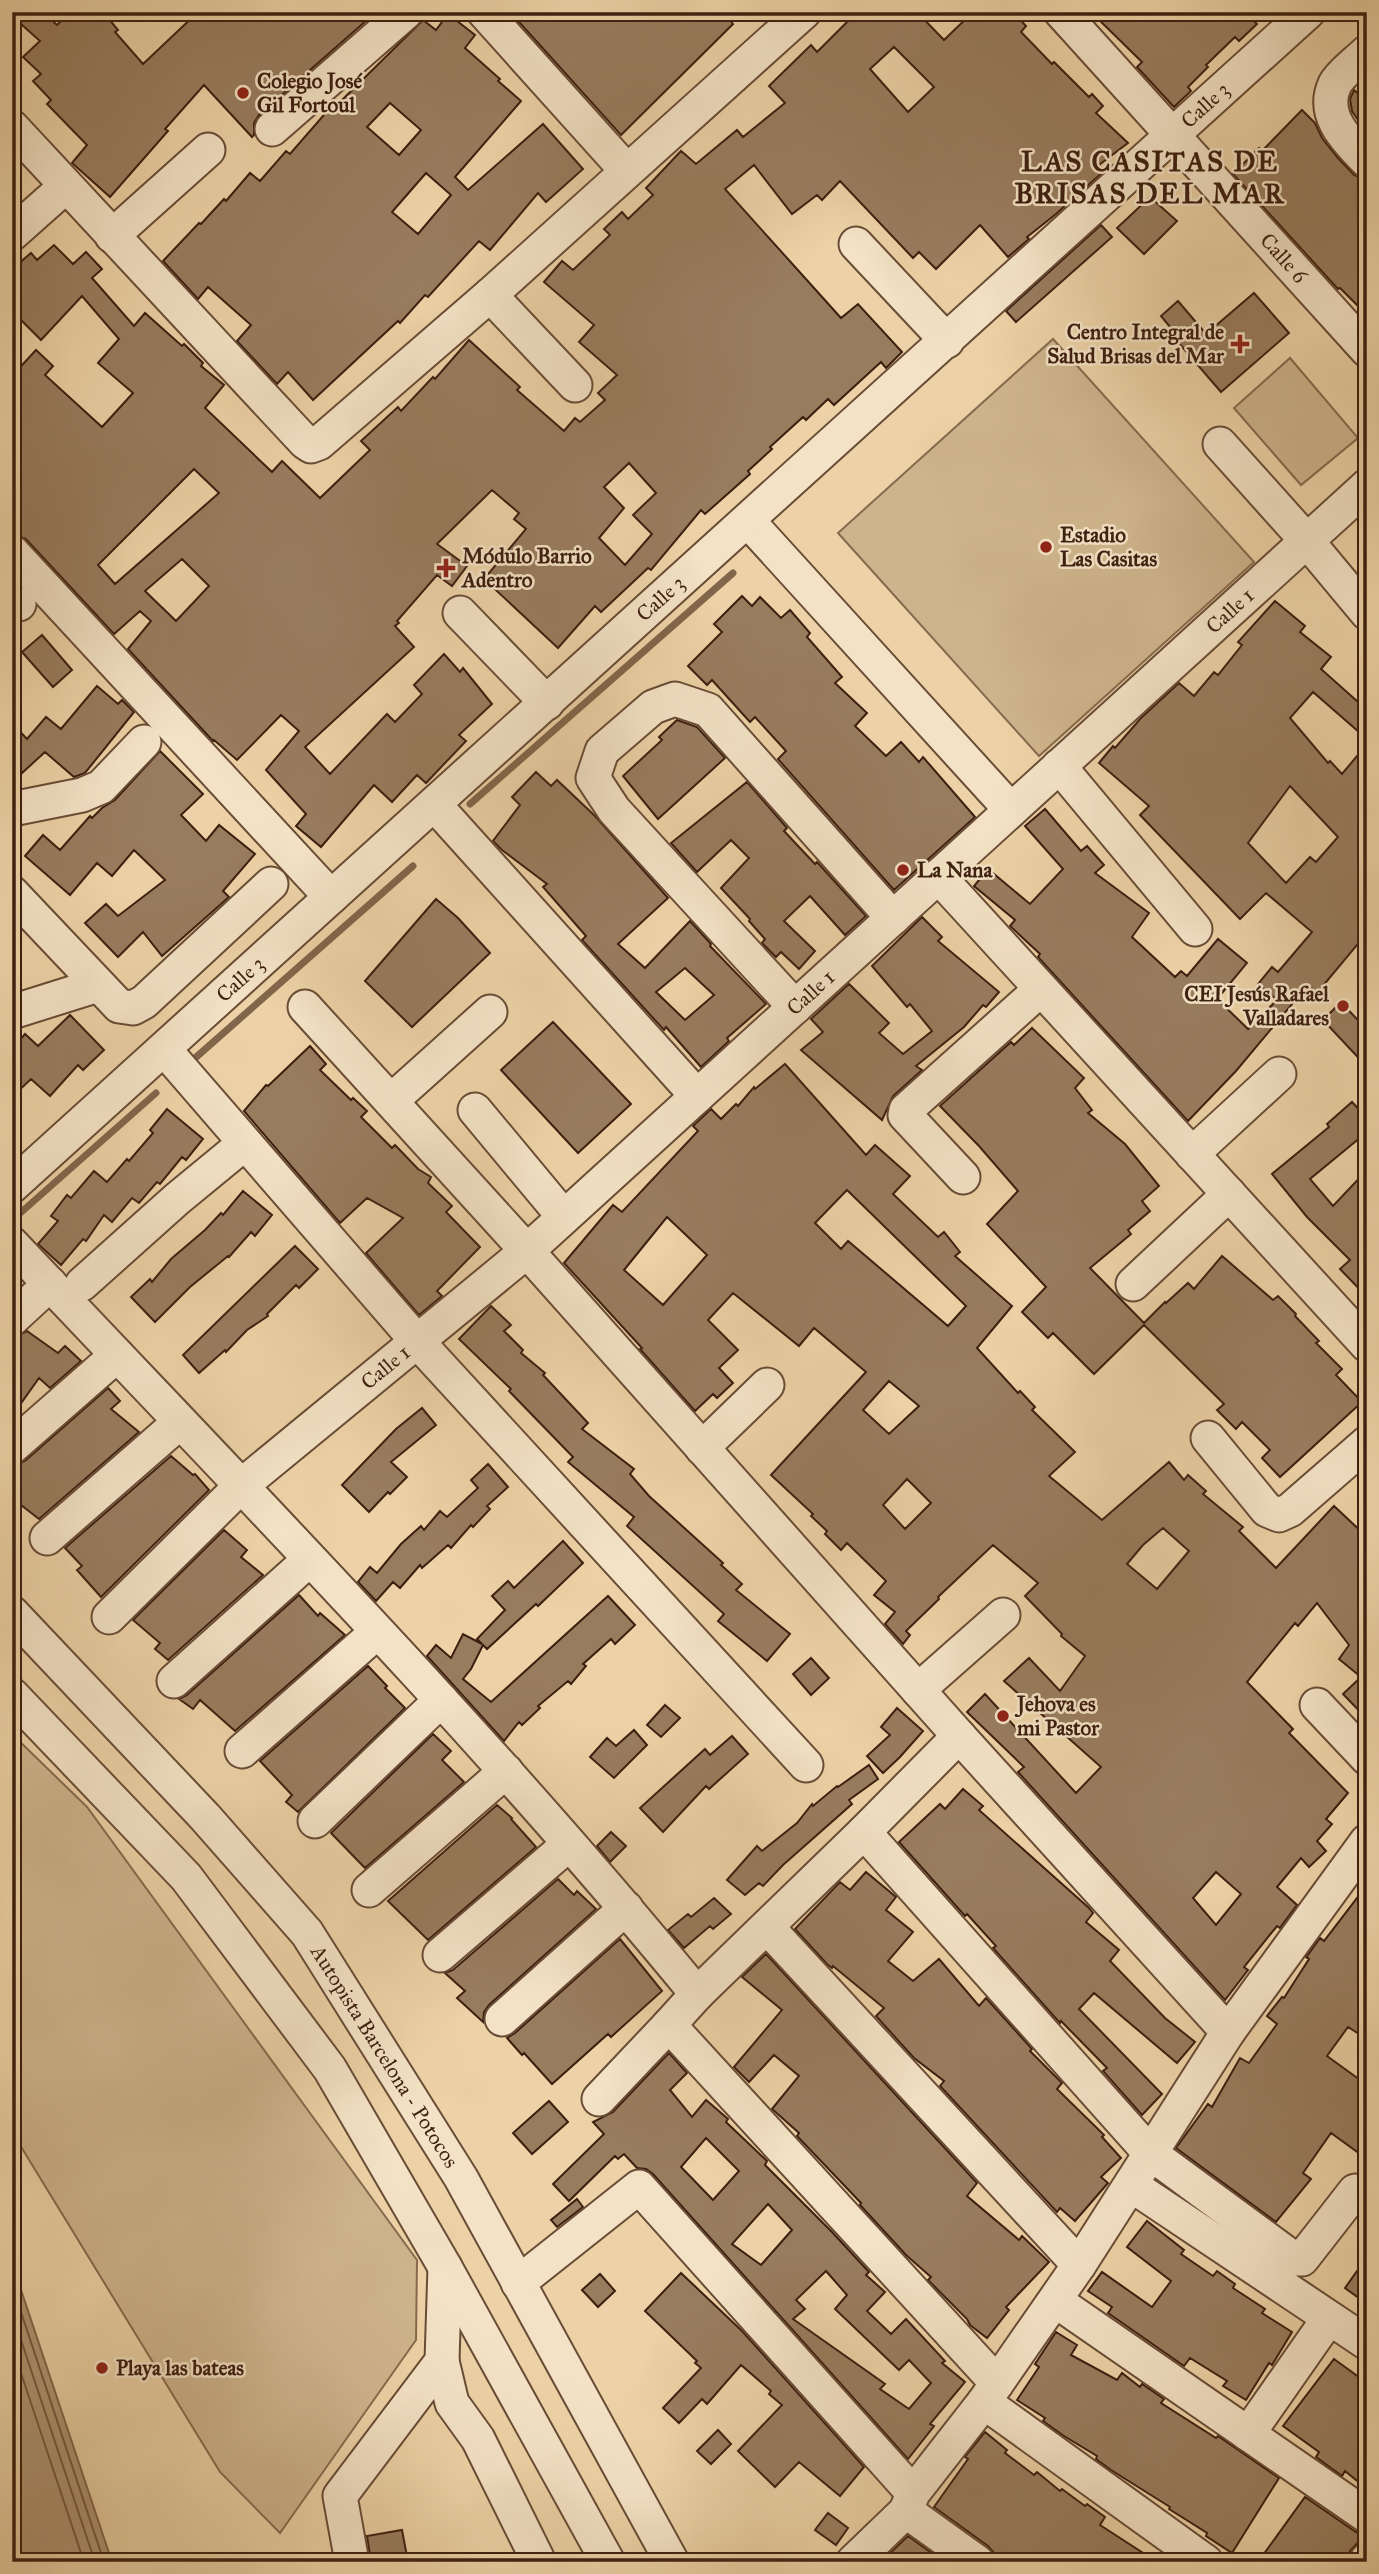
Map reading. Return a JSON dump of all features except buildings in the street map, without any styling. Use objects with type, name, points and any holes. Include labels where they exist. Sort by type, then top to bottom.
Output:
[{"type":"street","points":[[272,129],[406,12]]},
{"type":"street","points":[[484,12],[626,170]]},
{"type":"street","points":[[12,127],[311,446],[319,443],[490,295],[804,12]]},
{"type":"street","name":"Calle 6","points":[[1061,12],[1367,350]]},
{"type":"street","name":"Calle 3","points":[[12,1186],[1308,12]]},
{"type":"street","points":[[1367,52],[1335,83],[1331,106],[1337,129],[1367,162]]},
{"type":"street","points":[[112,236],[208,150]]},
{"type":"street","points":[[12,234],[66,186]]},
{"type":"street","points":[[856,244],[947,341]]},
{"type":"street","points":[[490,295],[575,385]]},
{"type":"street","points":[[1220,444],[1367,613]]},
{"type":"street","name":"Calle 1","points":[[109,1617],[241,1486],[527,1251],[1367,486]]},
{"type":"street","points":[[748,521],[1011,810]]},
{"type":"street","points":[[12,552],[331,897]]},
{"type":"street","points":[[460,613],[547,703]]},
{"type":"street","points":[[795,1007],[614,810],[593,778],[601,751],[653,707],[674,699],[708,710],[893,918]]},
{"type":"street","points":[[12,809],[82,795],[101,788],[144,742]]},
{"type":"street","points":[[1059,766],[1195,929]]},
{"type":"street","points":[[434,804],[697,1096]]},
{"type":"street","points":[[938,876],[1367,1345]]},
{"type":"street","points":[[12,893],[97,985],[120,1006],[133,1008],[144,1002],[271,884]]},
{"type":"street","points":[[12,1013],[97,985]]},
{"type":"street","points":[[963,1177],[905,1115],[906,1110],[1041,989]]},
{"type":"street","points":[[305,1007],[1228,2032]]},
{"type":"street","points":[[391,1101],[490,1012]]},
{"type":"street","points":[[164,1049],[416,1340],[806,1765]]},
{"type":"street","points":[[1192,1154],[1279,1074]]},
{"type":"street","points":[[475,1110],[564,1217]]},
{"type":"street","points":[[12,1319],[66,1284],[245,1143]]},
{"type":"street","points":[[1133,1284],[1229,1194]]},
{"type":"street","points":[[12,1244],[66,1284],[117,1355],[506,1770],[626,1908],[696,1994]]},
{"type":"street","points":[[12,1447],[117,1355]]},
{"type":"street","points":[[702,1448],[767,1385]]},
{"type":"street","points":[[47,1538],[180,1422]]},
{"type":"street","points":[[1208,1438],[1267,1510],[1279,1515],[1290,1510],[1367,1443]]},
{"type":"street","points":[[174,1681],[309,1560]]},
{"type":"street","name":"Autopista Barcelona - Potocos","points":[[12,1613],[205,1817],[307,1933],[461,2178],[672,2562]]},
{"type":"street","points":[[918,1690],[1003,1615]]},
{"type":"street","points":[[242,1751],[377,1632]]},
{"type":"street","points":[[12,1695],[186,1877],[330,2069],[445,2267],[608,2562]]},
{"type":"street","points":[[315,1821],[441,1700]]},
{"type":"street","points":[[1317,1704],[1367,1758]]},
{"type":"street","points":[[599,2099],[696,1994],[959,1736]]},
{"type":"street","points":[[369,1890],[506,1770]]},
{"type":"street","points":[[864,1832],[1150,2153],[1298,2260],[1302,2259],[1355,2191]]},
{"type":"street","points":[[853,2562],[910,2502],[991,2393],[1056,2301],[1228,2032],[1367,1841]]},
{"type":"street","points":[[440,1955],[569,1844]]},
{"type":"street","points":[[502,2019],[626,1908]]},
{"type":"street","points":[[767,1927],[1079,2265]]},
{"type":"street","points":[[669,2025],[991,2393],[1206,2562]]},
{"type":"street","points":[[1131,2185],[1367,2343]]},
{"type":"street","points":[[518,2283],[639,2187],[910,2502],[976,2562]]},
{"type":"street","points":[[445,2267],[444,2372],[452,2403],[478,2439],[539,2562]]},
{"type":"street","points":[[1056,2301],[1367,2516]]},
{"type":"street","points":[[1248,2434],[1329,2318]]},
{"type":"street","points":[[352,2562],[340,2496],[444,2372],[470,2360],[482,2361],[512,2389]]},
{"type":"shaded area","name":"Estadio Las Casitas","points":[[1053,339],[1254,562],[1039,756],[838,533]]},
{"type":"shaded area","points":[[1290,358],[1358,438],[1301,485],[1234,408]]},
{"type":"shaded area","points":[[12,1734],[87,1807],[417,2260],[416,2340],[280,2533],[220,2472],[12,2132]]},
{"type":"water","points":[[12,2263],[112,2562],[12,2562]]},
{"type":"waterway","points":[[470,804],[733,573]]},
{"type":"waterway","points":[[194,1059],[413,866]]},
{"type":"waterway","points":[[18,1215],[156,1093]]},
{"type":"place","name":"Colegio José Gil Fortoul","points":[[243,93]]},
{"type":"place","name":"Centro Integral de Salud Brisas del Mar","points":[[1240,344]]},
{"type":"place","name":"Estadio Las Casitas","points":[[1046,547]]},
{"type":"place","name":"Módulo Barrio Adentro","points":[[446,568]]},
{"type":"place","name":"La Nana","points":[[903,870]]},
{"type":"place","name":"CEI Jesús Rafael Valladares","points":[[1343,1006]]},
{"type":"place","name":"Jehova es mi Pastor","points":[[1003,1716]]},
{"type":"place","name":"Playa las bateas","points":[[102,2368]]},
{"type":"district","name":"LAS CASITAS DE BRISAS DEL MAR","points":[[1150,177]]}]
